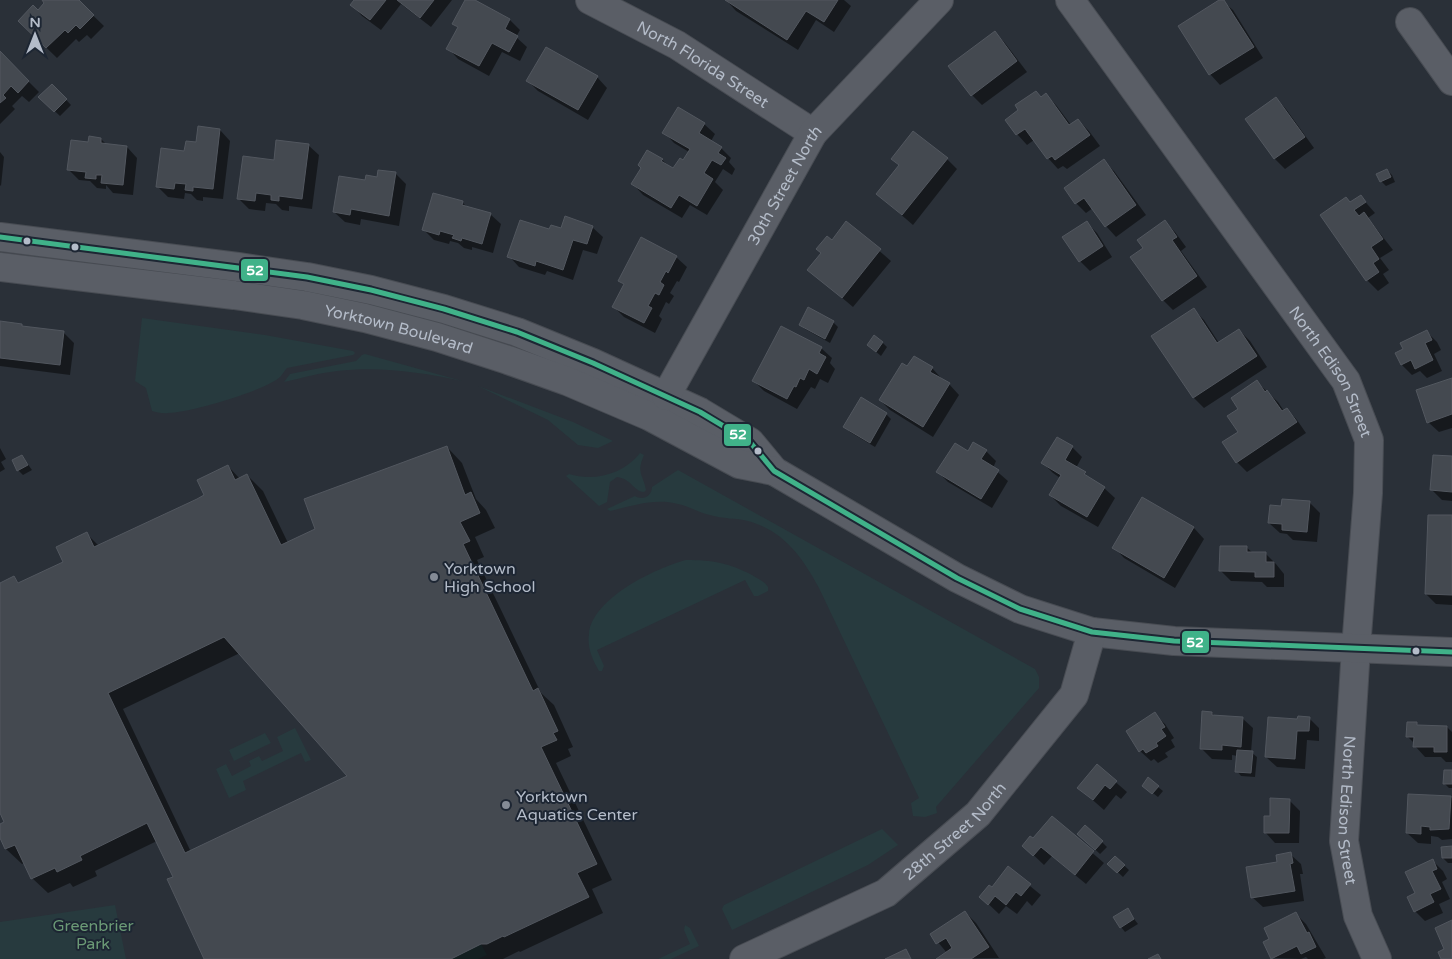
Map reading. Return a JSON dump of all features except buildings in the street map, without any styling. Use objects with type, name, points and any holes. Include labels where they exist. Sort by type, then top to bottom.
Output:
[{"type":"street","name":"North Florida Street","points":[[590,0],[677,45],[813,133]]},
{"type":"street","name":"30th Street North","points":[[666,396],[813,133],[939,0]]},
{"type":"street","name":"North Edison Street","points":[[1070,0],[1346,381],[1369,440],[1368,493],[1344,841],[1358,916],[1377,959]]},
{"type":"street","points":[[1410,22],[1452,81]]},
{"type":"street","name":"Yorktown Boulevard","points":[[0,238],[307,277],[371,290],[444,309],[517,332],[594,363],[700,412],[750,442],[774,471]]},
{"type":"street","name":"Yorktown Boulevard","points":[[0,267],[234,295],[293,304],[365,318],[508,360],[567,381],[649,416],[739,464],[774,471],[957,578],[1020,609],[1092,632],[1174,641],[1452,652]]},
{"type":"street","name":"28th Street North","points":[[744,959],[886,894],[978,814],[1074,695],[1092,632]]},
{"type":"green space","points":[[142,318],[265,335],[353,351],[355,353],[353,355],[287,368],[272,383],[244,395],[178,412],[160,413],[152,411],[146,388],[135,381]]},
{"type":"green space","points":[[365,354],[462,381],[416,373],[368,369],[317,374],[284,382],[290,374],[356,361]]},
{"type":"green space","points":[[478,386],[573,422],[613,441],[598,448],[578,445],[548,420]]},
{"type":"green space","points":[[640,453],[644,455],[640,470],[646,490],[644,492],[637,490],[626,480],[617,477],[610,482],[607,502],[599,506],[566,476],[569,474],[588,477],[608,474],[626,466]]},
{"type":"green space","points":[[678,470],[1035,669],[1039,677],[1039,688],[936,807],[937,813],[925,817],[913,816],[911,803],[919,798],[819,588],[799,556],[782,538],[761,525],[702,513],[669,502],[644,503],[610,511],[607,509],[635,496],[646,497],[652,490],[652,487]]},
{"type":"green space","points":[[686,560],[713,562],[736,568],[763,582],[768,587],[768,591],[754,596],[745,580],[597,650],[604,666],[602,671],[599,671],[591,653],[589,634],[593,621],[601,608],[627,586],[643,577]]},
{"type":"green space","points":[[295,728],[311,760],[305,762],[301,753],[243,781],[246,790],[229,798],[216,769],[226,764],[232,776],[251,766],[249,761],[259,756],[262,761],[283,751],[277,737]]},
{"type":"green space","points":[[265,733],[271,743],[234,761],[229,750]]},
{"type":"green space","points":[[882,829],[898,845],[868,865],[732,930],[722,909],[724,905]]},
{"type":"green space","name":"Greenbrier Park","points":[[115,905],[126,959],[0,959],[0,922]]},
{"type":"green space","points":[[685,925],[690,928],[699,946],[671,959],[658,959],[690,944],[684,930]]},
{"type":"green space","points":[[481,944],[487,955],[478,959],[449,959]]},
{"type":"transit line","name":"52","points":[[0,237],[307,277],[371,290],[444,309],[517,332],[593,363],[700,412],[750,442],[774,471],[957,578],[1020,609],[1092,632],[1174,641],[1452,652]]},
{"type":"place","name":"Yorktown High School","points":[[434,577]]},
{"type":"place","name":"Yorktown Aquatics Center","points":[[506,805]]}]
